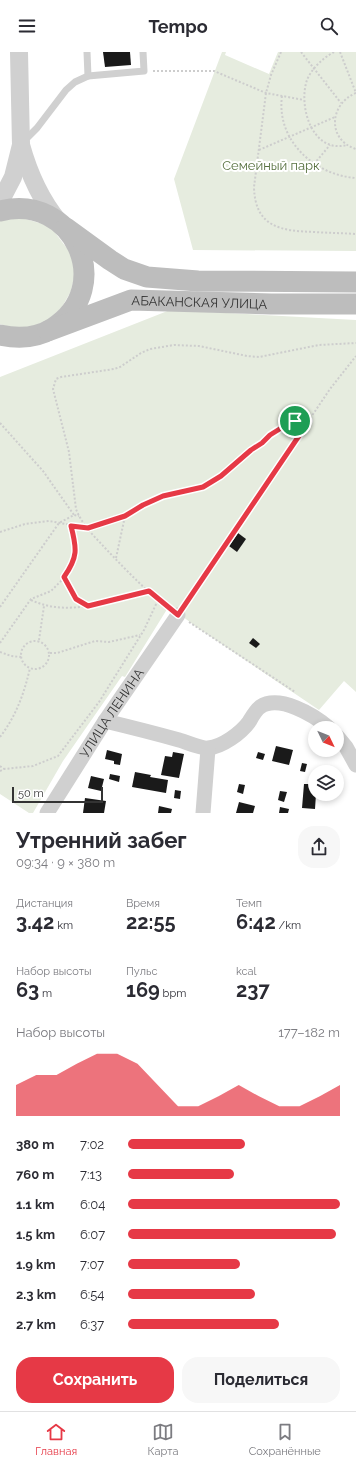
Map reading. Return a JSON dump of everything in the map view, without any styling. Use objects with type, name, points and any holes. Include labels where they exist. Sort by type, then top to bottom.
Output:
[{"type":"main road","name":"АБАКАНСКАЯ УЛИЦА","points":[[0,211],[16,208],[31,209],[46,214],[124,269],[147,277],[198,281],[356,282]]},
{"type":"main road","points":[[0,348],[45,332],[59,324],[67,317],[79,298],[84,271],[82,255],[75,240],[62,225]]},
{"type":"main road","name":"АБАКАНСКАЯ УЛИЦА","points":[[45,332],[131,300],[271,304],[356,304]]},
{"type":"main road","points":[[0,335],[20,338],[45,332]]},
{"type":"street","points":[[0,202],[13,177],[21,144],[19,52]]},
{"type":"street","points":[[21,144],[35,185],[48,208],[62,225]]},
{"type":"street","name":"УЛИЦА ЛЕНИНА","points":[[47,813],[105,721],[178,615]]},
{"type":"street","points":[[105,721],[208,748],[227,741],[238,733],[260,707],[272,703],[290,706],[307,712],[321,721]]},
{"type":"street","points":[[344,745],[356,765]]},
{"type":"street","points":[[203,813],[208,748]]},
{"type":"lane","points":[[87,52],[88,76]]},
{"type":"lane","points":[[21,144],[37,128],[66,90],[75,82],[88,76],[144,71],[143,52]]},
{"type":"path","points":[[281,52],[271,75],[266,93],[254,187],[254,197],[257,206],[262,215],[270,224],[280,229],[292,231],[356,234]]},
{"type":"path","points":[[300,52],[341,103]]},
{"type":"path","points":[[334,52],[313,69],[308,79],[304,100],[311,128],[321,140],[330,145],[340,147],[347,145]]},
{"type":"path","points":[[340,52],[356,93],[341,103],[335,118],[335,125],[338,135],[347,145],[356,150]]},
{"type":"path","points":[[144,71],[214,71],[266,93],[304,100]]},
{"type":"path","points":[[282,96],[284,125],[289,137],[300,151],[314,164],[334,174],[356,178]]},
{"type":"path","points":[[259,150],[335,118]]},
{"type":"path","points":[[314,164],[330,145]]},
{"type":"path","points":[[298,694],[241,655],[178,615],[158,600],[116,559],[88,528],[76,510],[69,452],[53,389],[56,379],[61,377],[104,372],[120,367],[141,353],[150,349],[174,345],[199,346],[259,357],[319,345],[356,343]]},
{"type":"path","points":[[178,615],[330,389],[356,356]]},
{"type":"path","points":[[0,532],[33,522],[53,521],[71,526],[88,528],[125,516],[143,505],[163,496],[203,487],[221,476],[270,435],[286,425],[301,418],[309,421]]},
{"type":"path","points":[[0,422],[43,472],[74,515]]},
{"type":"path","points":[[0,607],[59,523],[74,515],[79,516]]},
{"type":"path","points":[[116,559],[125,516]]},
{"type":"path","points":[[0,643],[31,599],[51,591],[72,566],[76,547],[71,526]]},
{"type":"path","points":[[64,577],[76,599],[88,606]]},
{"type":"path","points":[[31,599],[44,606],[79,607],[149,591]]},
{"type":"path","points":[[0,771],[4,769],[33,766],[58,756],[99,702],[140,635],[158,600]]},
{"type":"path","points":[[39,640],[44,606]]},
{"type":"path","points":[[50,653],[58,653],[95,641],[109,642],[140,635]]},
{"type":"path","points":[[39,640],[47,646],[50,653],[49,658],[44,666],[37,669],[30,668],[24,664],[21,657],[21,652],[26,643],[39,640]]},
{"type":"path","points":[[0,652],[11,656],[21,657]]},
{"type":"path","points":[[0,737],[10,724],[19,705],[30,668]]},
{"type":"path","points":[[0,766],[4,769]]},
{"type":"green space","name":"Семейный парк","points":[[222,52],[226,52],[225,55],[269,74],[278,52],[356,52],[356,251],[193,250],[174,179]]},
{"type":"green space","points":[[15,216],[50,226],[72,255],[75,273],[71,291],[62,307],[48,320],[31,327],[13,328],[0,324],[0,219]]},
{"type":"green space","points":[[170,310],[356,320],[356,692],[344,681],[319,710],[195,626],[169,606],[125,677],[122,676],[63,761],[33,813],[29,813],[0,794],[0,377]]},
{"type":"building","points":[[103,52],[130,52],[131,65],[105,67]]},
{"type":"building","points":[[238,533],[246,539],[237,552],[229,546]]},
{"type":"building","points":[[253,638],[260,644],[256,648],[249,643]]},
{"type":"building","points":[[276,746],[293,750],[289,765],[272,761]]},
{"type":"building","points":[[107,750],[122,754],[120,765],[114,764],[114,761],[105,759]]},
{"type":"building","points":[[173,752],[184,754],[179,778],[161,775],[165,756],[172,757]]},
{"type":"building","points":[[258,752],[265,754],[263,760],[256,758]]},
{"type":"building","points":[[302,763],[307,764],[305,772],[300,771]]},
{"type":"building","points":[[135,772],[151,775],[150,777],[168,780],[166,793],[132,787]]},
{"type":"building","points":[[110,774],[120,776],[119,782],[109,779]]},
{"type":"building","points":[[91,776],[104,779],[101,791],[88,788]]},
{"type":"building","points":[[239,784],[245,785],[243,794],[237,792]]},
{"type":"building","points":[[304,784],[308,784],[308,801],[316,801],[315,809],[302,808]]},
{"type":"building","points":[[175,790],[181,791],[180,799],[174,798]]},
{"type":"building","points":[[280,791],[287,792],[284,802],[278,800]]},
{"type":"building","points":[[85,798],[106,801],[104,813],[83,813]]},
{"type":"building","points":[[239,802],[255,806],[253,813],[236,813]]},
{"type":"building","points":[[159,806],[172,809],[171,813],[158,813]]},
{"type":"building","points":[[280,807],[289,809],[288,813],[279,813]]},
{"type":"route","points":[[301,418],[309,421],[178,615],[166,607],[149,591],[88,606],[76,599],[64,577],[72,566],[76,547],[71,526],[88,528],[125,516],[143,505],[163,496],[203,487],[221,476],[270,435],[295,421],[301,418]]}]
